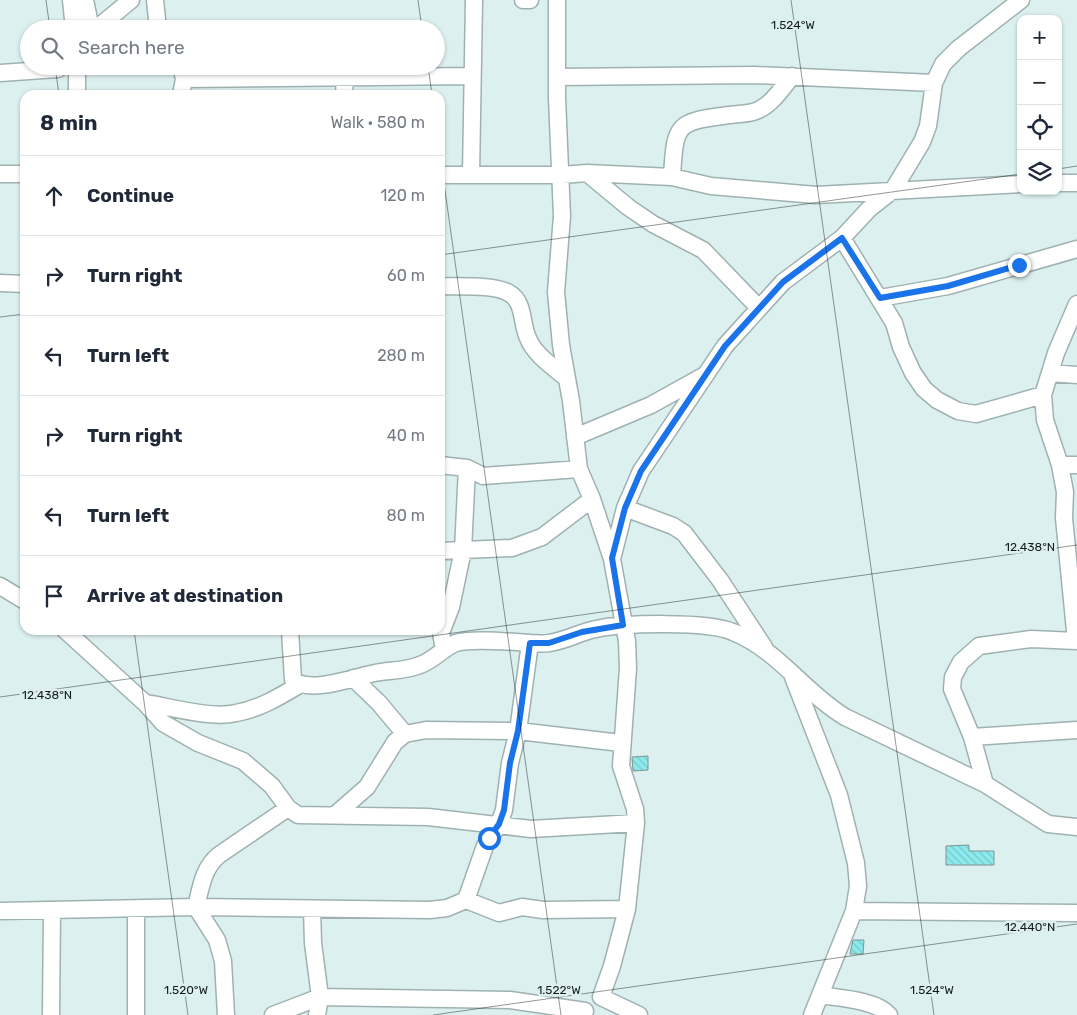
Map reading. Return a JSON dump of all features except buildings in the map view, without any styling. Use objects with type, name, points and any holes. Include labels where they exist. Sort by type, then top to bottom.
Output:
[{"type":"street","points":[[71,0],[73,20]]},
{"type":"street","points":[[85,0],[89,20]]},
{"type":"street","points":[[107,20],[131,0]]},
{"type":"street","points":[[156,0],[157,20]]},
{"type":"street","points":[[471,175],[474,0]]},
{"type":"street","points":[[523,0],[530,0]]},
{"type":"street","points":[[273,1015],[320,997],[510,1000],[584,1013],[601,997],[612,966],[627,909],[636,823],[635,809],[621,766],[621,743],[628,668],[627,640],[612,558],[592,499],[579,469],[571,401],[565,377],[556,292],[561,225],[562,175],[557,77],[557,0]]},
{"type":"street","points":[[996,20],[1003,0]]},
{"type":"street","points":[[612,558],[625,508],[641,471],[725,346],[783,282],[842,238],[869,209],[893,190],[925,134],[934,84],[943,64],[959,48],[1021,0]]},
{"type":"street","points":[[0,72],[20,71]]},
{"type":"street","points":[[77,75],[77,90]]},
{"type":"street","points":[[182,80],[472,76]]},
{"type":"street","points":[[557,77],[792,76],[934,84]]},
{"type":"street","points":[[672,177],[676,139],[688,122],[698,118],[753,112],[772,102],[792,76]]},
{"type":"street","points":[[345,90],[346,77]]},
{"type":"street","points":[[445,175],[562,175],[587,173],[672,177],[711,186],[816,195],[1017,184]]},
{"type":"street","points":[[587,173],[628,207],[653,224],[703,250],[759,308]]},
{"type":"street","points":[[0,174],[20,174]]},
{"type":"street","points":[[1062,183],[1077,183]]},
{"type":"street","points":[[842,238],[894,323],[901,347],[913,373],[924,389],[938,400],[958,411],[976,414],[1043,395]]},
{"type":"street","points":[[880,298],[948,286],[1077,249]]},
{"type":"street","points":[[0,283],[20,284]]},
{"type":"street","points":[[445,286],[499,290],[510,294],[518,302],[522,311],[528,340],[537,352],[565,377]]},
{"type":"street","points":[[985,784],[972,738],[952,689],[953,677],[961,662],[978,646],[1031,639],[1076,641],[1073,556],[1064,518],[1065,492],[1060,465],[1044,420],[1043,395],[1056,352],[1077,304]]},
{"type":"street","points":[[1050,373],[1077,375]]},
{"type":"street","points":[[575,437],[651,405],[707,374]]},
{"type":"street","points":[[1060,465],[1077,465]]},
{"type":"street","points":[[445,466],[468,468],[482,476],[579,469]]},
{"type":"street","points":[[445,623],[451,607],[463,550],[468,468]]},
{"type":"street","points":[[445,550],[512,548],[542,537],[592,499]]},
{"type":"street","points":[[625,508],[673,526],[684,533],[696,552],[720,580],[767,651]]},
{"type":"street","points":[[0,586],[20,598]]},
{"type":"street","points":[[145,703],[217,715],[236,714],[269,703],[299,685],[333,683],[376,672],[406,670],[430,661],[444,650],[458,643],[549,643],[582,632],[623,625],[703,626],[732,631],[767,651],[829,708],[845,717],[985,784],[1048,824],[1077,827]]},
{"type":"street","points":[[70,635],[145,703],[163,723],[180,733],[244,761],[272,786],[288,808],[298,815],[428,817],[531,829],[636,823]]},
{"type":"street","points":[[290,635],[293,680],[299,685]]},
{"type":"street","points":[[441,635],[444,650]]},
{"type":"street","points":[[466,900],[485,846],[499,824],[504,810],[510,763],[518,731],[530,643]]},
{"type":"street","points":[[791,673],[839,795],[856,863],[858,886],[854,911],[812,1015]]},
{"type":"street","points":[[353,678],[379,703],[405,734]]},
{"type":"street","points":[[335,815],[367,787],[394,742],[405,734],[426,730],[518,731],[621,743]]},
{"type":"street","points":[[972,738],[1077,730]]},
{"type":"street","points":[[229,1014],[223,961],[217,940],[196,907],[208,864],[288,808]]},
{"type":"street","points":[[0,911],[196,907],[430,910],[447,908],[466,900],[499,913],[522,907],[543,910],[627,909]]},
{"type":"street","points":[[136,909],[136,1015]]},
{"type":"street","points":[[312,909],[313,943],[320,997],[317,1015]]},
{"type":"street","points":[[51,1015],[52,911]]},
{"type":"street","points":[[854,911],[1077,913]]},
{"type":"street","points":[[820,995],[876,1005],[885,1010],[889,1015]]},
{"type":"street","points":[[601,997],[639,1015]]},
{"type":"route","points":[[489,838],[499,824],[504,810],[510,763],[518,731],[524,675],[530,643],[549,643],[582,632],[623,625],[612,558],[625,508],[641,471],[725,346],[783,282],[842,238],[880,298],[948,286],[1019,265]]}]
